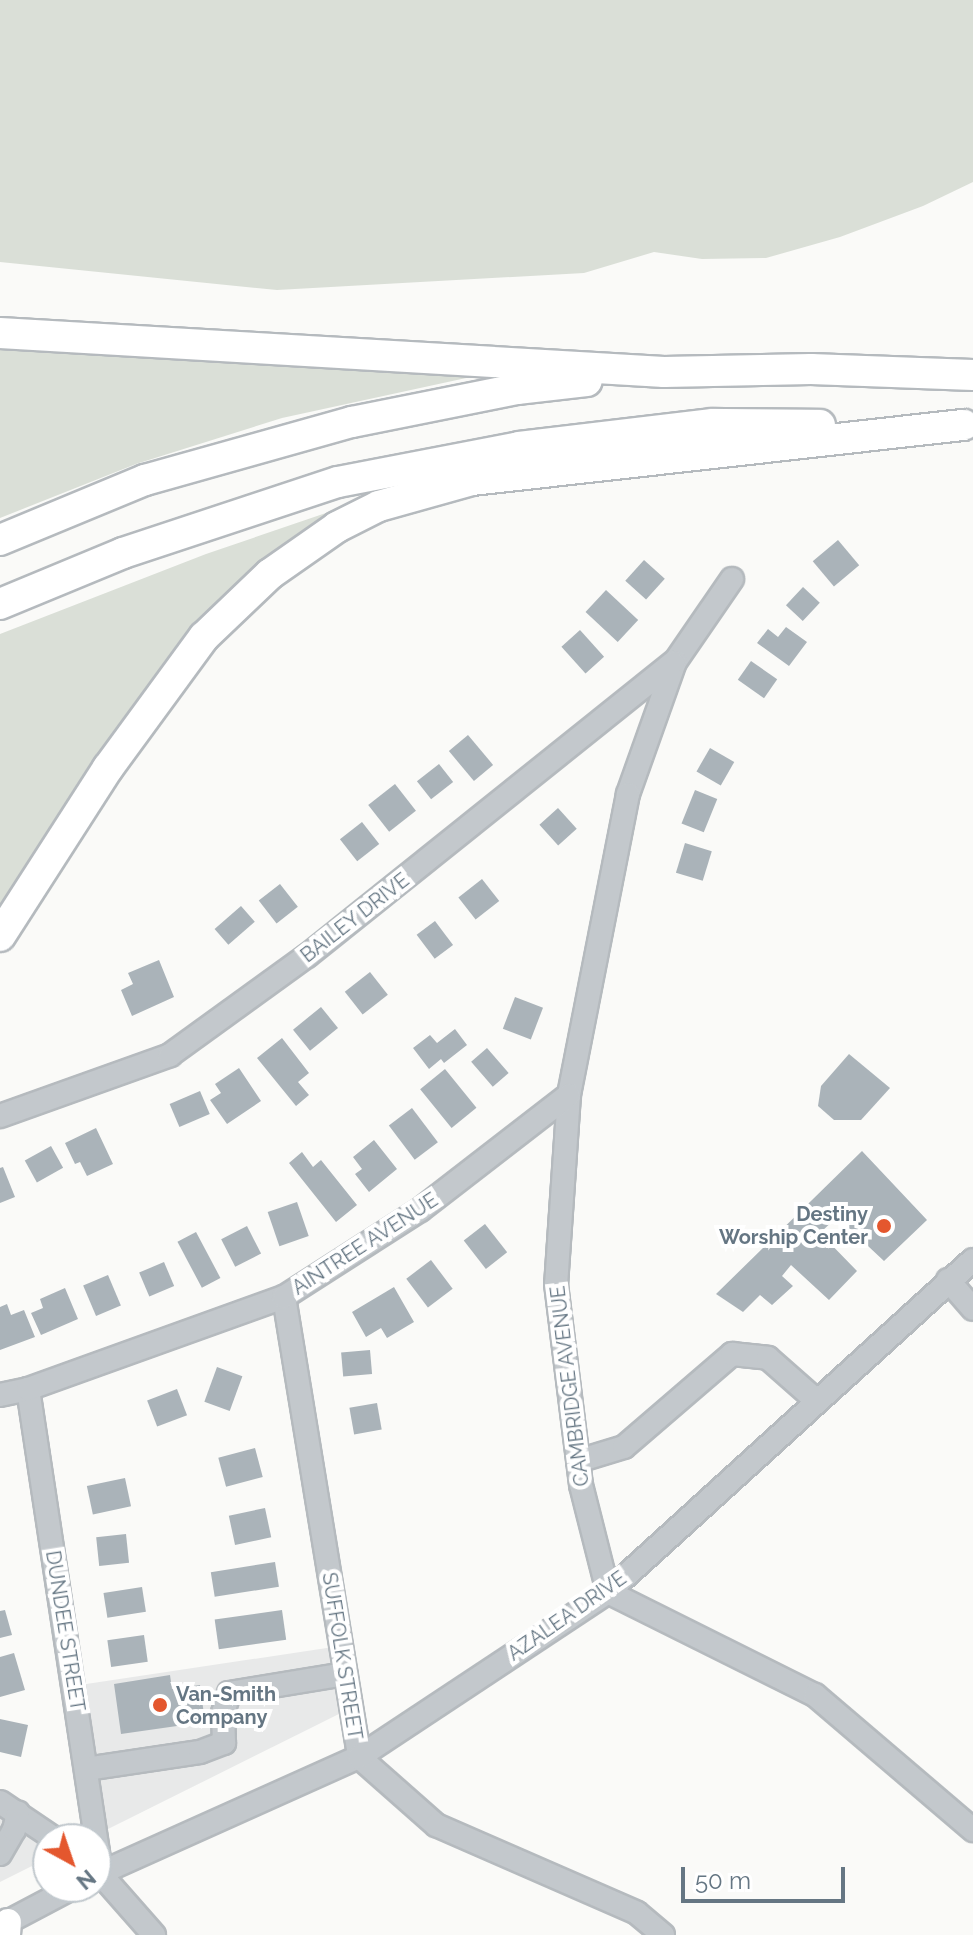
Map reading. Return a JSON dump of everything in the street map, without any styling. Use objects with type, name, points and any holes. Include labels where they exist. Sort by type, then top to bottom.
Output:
[{"type":"highway","points":[[0,333],[664,372],[811,369],[973,375]]},
{"type":"highway","points":[[0,540],[145,480],[352,422],[517,389],[664,372]]},
{"type":"highway","points":[[0,604],[123,553],[338,482],[519,447],[713,424],[969,426]]},
{"type":"highway","points":[[0,936],[108,768],[204,637],[270,574],[337,527],[379,506],[472,480],[969,426]]},
{"type":"street","name":"CAMBRIDGE AVENUE","points":[[608,1592],[578,1461],[556,1284],[569,1095],[628,794],[675,662],[732,579]]},
{"type":"street","name":"BAILEY DRIVE","points":[[0,1116],[170,1055],[307,956],[675,662]]},
{"type":"street","name":"AINTREE AVENUE","points":[[0,1395],[28,1389],[284,1297],[420,1210],[569,1095]]},
{"type":"street","name":"AZALEA DRIVE","points":[[112,1866],[359,1757],[608,1592],[973,1260]]},
{"type":"street","points":[[948,1280],[973,1309]]},
{"type":"street","name":"SUFFOLK STREET","points":[[284,1297],[359,1757],[436,1825],[637,1913],[663,1935]]},
{"type":"street","points":[[578,1461],[624,1447],[732,1354],[768,1358],[817,1401]]},
{"type":"street","name":"DUNDEE STREET","points":[[28,1389],[92,1823]]},
{"type":"street","points":[[608,1592],[815,1695],[973,1830]]},
{"type":"street","points":[[86,1769],[200,1752],[224,1743],[223,1713],[229,1693],[345,1674]]},
{"type":"street","points":[[9,1807],[32,1823]]},
{"type":"street","points":[[0,1854],[14,1830],[9,1807]]},
{"type":"street","points":[[112,1888],[154,1935]]},
{"type":"street","points":[[5,1928],[47,1903]]},
{"type":"shaded area","points":[[0,0],[973,0],[973,182],[923,206],[840,237],[766,258],[702,259],[654,252],[584,273],[277,290],[0,262]]},
{"type":"shaded area","points":[[0,341],[503,370],[282,418],[136,464],[0,518]]},
{"type":"shaded area","points":[[364,500],[201,622],[154,679],[0,917],[0,634],[206,554]]},
{"type":"shaded area","points":[[340,1646],[351,1708],[112,1827],[112,1823],[94,1823],[73,1686]]},
{"type":"shaded area","points":[[0,1802],[32,1827],[32,1866],[0,1882]]},
{"type":"building","points":[[838,540],[859,565],[834,586],[813,561]]},
{"type":"building","points":[[644,560],[665,579],[646,600],[625,581]]},
{"type":"building","points":[[803,587],[820,603],[803,621],[786,605]]},
{"type":"building","points":[[606,590],[638,620],[618,642],[586,612]]},
{"type":"building","points":[[786,627],[807,642],[789,666],[757,643],[768,629],[778,637]]},
{"type":"building","points":[[580,630],[604,657],[586,673],[561,647]]},
{"type":"building","points":[[751,661],[777,679],[764,698],[738,680]]},
{"type":"building","points":[[468,735],[493,765],[474,781],[449,751]]},
{"type":"building","points":[[710,748],[734,762],[721,785],[696,771]]},
{"type":"building","points":[[439,764],[453,782],[431,799],[417,781]]},
{"type":"building","points":[[395,784],[416,811],[389,832],[368,805]]},
{"type":"building","points":[[695,790],[717,799],[704,832],[682,823]]},
{"type":"building","points":[[558,808],[577,829],[558,846],[539,825]]},
{"type":"building","points":[[362,822],[379,844],[357,861],[340,839]]},
{"type":"building","points":[[685,843],[712,851],[703,881],[676,873]]},
{"type":"building","points":[[482,879],[499,901],[476,920],[458,897]]},
{"type":"building","points":[[280,884],[298,907],[277,923],[259,901]]},
{"type":"building","points":[[241,906],[255,922],[228,945],[215,929]]},
{"type":"building","points":[[435,921],[453,945],[435,959],[417,935]]},
{"type":"building","points":[[159,960],[174,997],[132,1016],[121,990],[133,984],[128,973]]},
{"type":"building","points":[[370,972],[388,995],[363,1015],[345,992]]},
{"type":"building","points":[[515,997],[543,1008],[531,1039],[503,1029]]},
{"type":"building","points":[[321,1007],[338,1028],[310,1051],[293,1030]]},
{"type":"building","points":[[455,1029],[467,1045],[444,1063],[441,1059],[429,1069],[413,1048],[430,1035],[437,1043]]},
{"type":"building","points":[[282,1038],[309,1073],[298,1082],[309,1095],[296,1106],[257,1058]]},
{"type":"building","points":[[487,1048],[509,1073],[493,1087],[471,1062]]},
{"type":"building","points":[[849,1054],[890,1088],[861,1120],[834,1120],[818,1106],[821,1086]]},
{"type":"building","points":[[239,1068],[261,1101],[227,1124],[210,1100],[221,1093],[215,1084]]},
{"type":"building","points":[[445,1069],[476,1108],[452,1128],[420,1089]]},
{"type":"building","points":[[200,1091],[210,1114],[179,1127],[170,1104]]},
{"type":"building","points":[[412,1108],[438,1142],[415,1160],[389,1125]]},
{"type":"building","points":[[96,1128],[113,1164],[87,1176],[80,1162],[75,1164],[65,1143]]},
{"type":"building","points":[[374,1140],[397,1169],[369,1192],[355,1174],[362,1169],[353,1157]]},
{"type":"building","points":[[51,1146],[63,1168],[37,1182],[25,1161]]},
{"type":"building","name":"Destiny Worship Center","points":[[862,1151],[927,1220],[884,1261],[837,1217],[820,1233],[857,1271],[829,1300],[791,1265],[782,1276],[793,1286],[772,1305],[760,1295],[743,1312],[716,1294]]},
{"type":"building","points":[[302,1152],[313,1167],[321,1160],[357,1205],[336,1222],[289,1163]]},
{"type":"building","points":[[3,1167],[15,1197],[0,1203],[0,1168]]},
{"type":"building","points":[[297,1202],[309,1236],[279,1246],[268,1212]]},
{"type":"building","points":[[485,1224],[507,1252],[486,1269],[464,1241]]},
{"type":"building","points":[[247,1226],[261,1254],[235,1267],[221,1239]]},
{"type":"building","points":[[196,1232],[220,1278],[202,1288],[177,1242]]},
{"type":"building","points":[[431,1260],[453,1289],[428,1307],[406,1279]]},
{"type":"building","points":[[164,1262],[174,1286],[149,1296],[139,1273]]},
{"type":"building","points":[[108,1275],[121,1305],[96,1316],[83,1286]]},
{"type":"building","points":[[394,1287],[414,1322],[387,1338],[381,1328],[366,1337],[352,1312]]},
{"type":"building","points":[[65,1288],[78,1319],[41,1335],[31,1313],[43,1308],[40,1299]]},
{"type":"building","points":[[7,1304],[11,1315],[24,1310],[35,1337],[0,1350],[0,1307]]},
{"type":"building","points":[[370,1350],[372,1374],[343,1376],[341,1353]]},
{"type":"building","points":[[217,1367],[242,1376],[230,1411],[204,1402]]},
{"type":"building","points":[[177,1389],[187,1415],[157,1427],[147,1400]]},
{"type":"building","points":[[377,1403],[382,1430],[354,1434],[349,1408]]},
{"type":"building","points":[[255,1448],[263,1477],[226,1487],[218,1458]]},
{"type":"building","points":[[125,1478],[131,1506],[93,1514],[87,1486]]},
{"type":"building","points":[[265,1508],[271,1537],[235,1545],[229,1516]]},
{"type":"building","points":[[126,1534],[129,1563],[99,1566],[96,1537]]},
{"type":"building","points":[[275,1562],[279,1587],[215,1597],[211,1572]]},
{"type":"building","points":[[142,1587],[146,1612],[107,1618],[103,1593]]},
{"type":"building","points":[[5,1610],[12,1635],[0,1638],[0,1611]]},
{"type":"building","points":[[282,1610],[286,1640],[219,1649],[215,1619]]},
{"type":"building","points":[[144,1635],[148,1662],[111,1667],[107,1640]]},
{"type":"building","points":[[14,1653],[25,1690],[0,1697],[0,1657]]},
{"type":"building","name":"Van-Smith Company","points":[[170,1675],[172,1689],[200,1685],[205,1722],[121,1734],[114,1684]]},
{"type":"building","points":[[0,1719],[28,1725],[21,1757],[0,1752]]},
{"type":"place","name":"Destiny Worship Center","points":[[884,1226]]},
{"type":"place","name":"Van-Smith Company","points":[[160,1705]]}]
